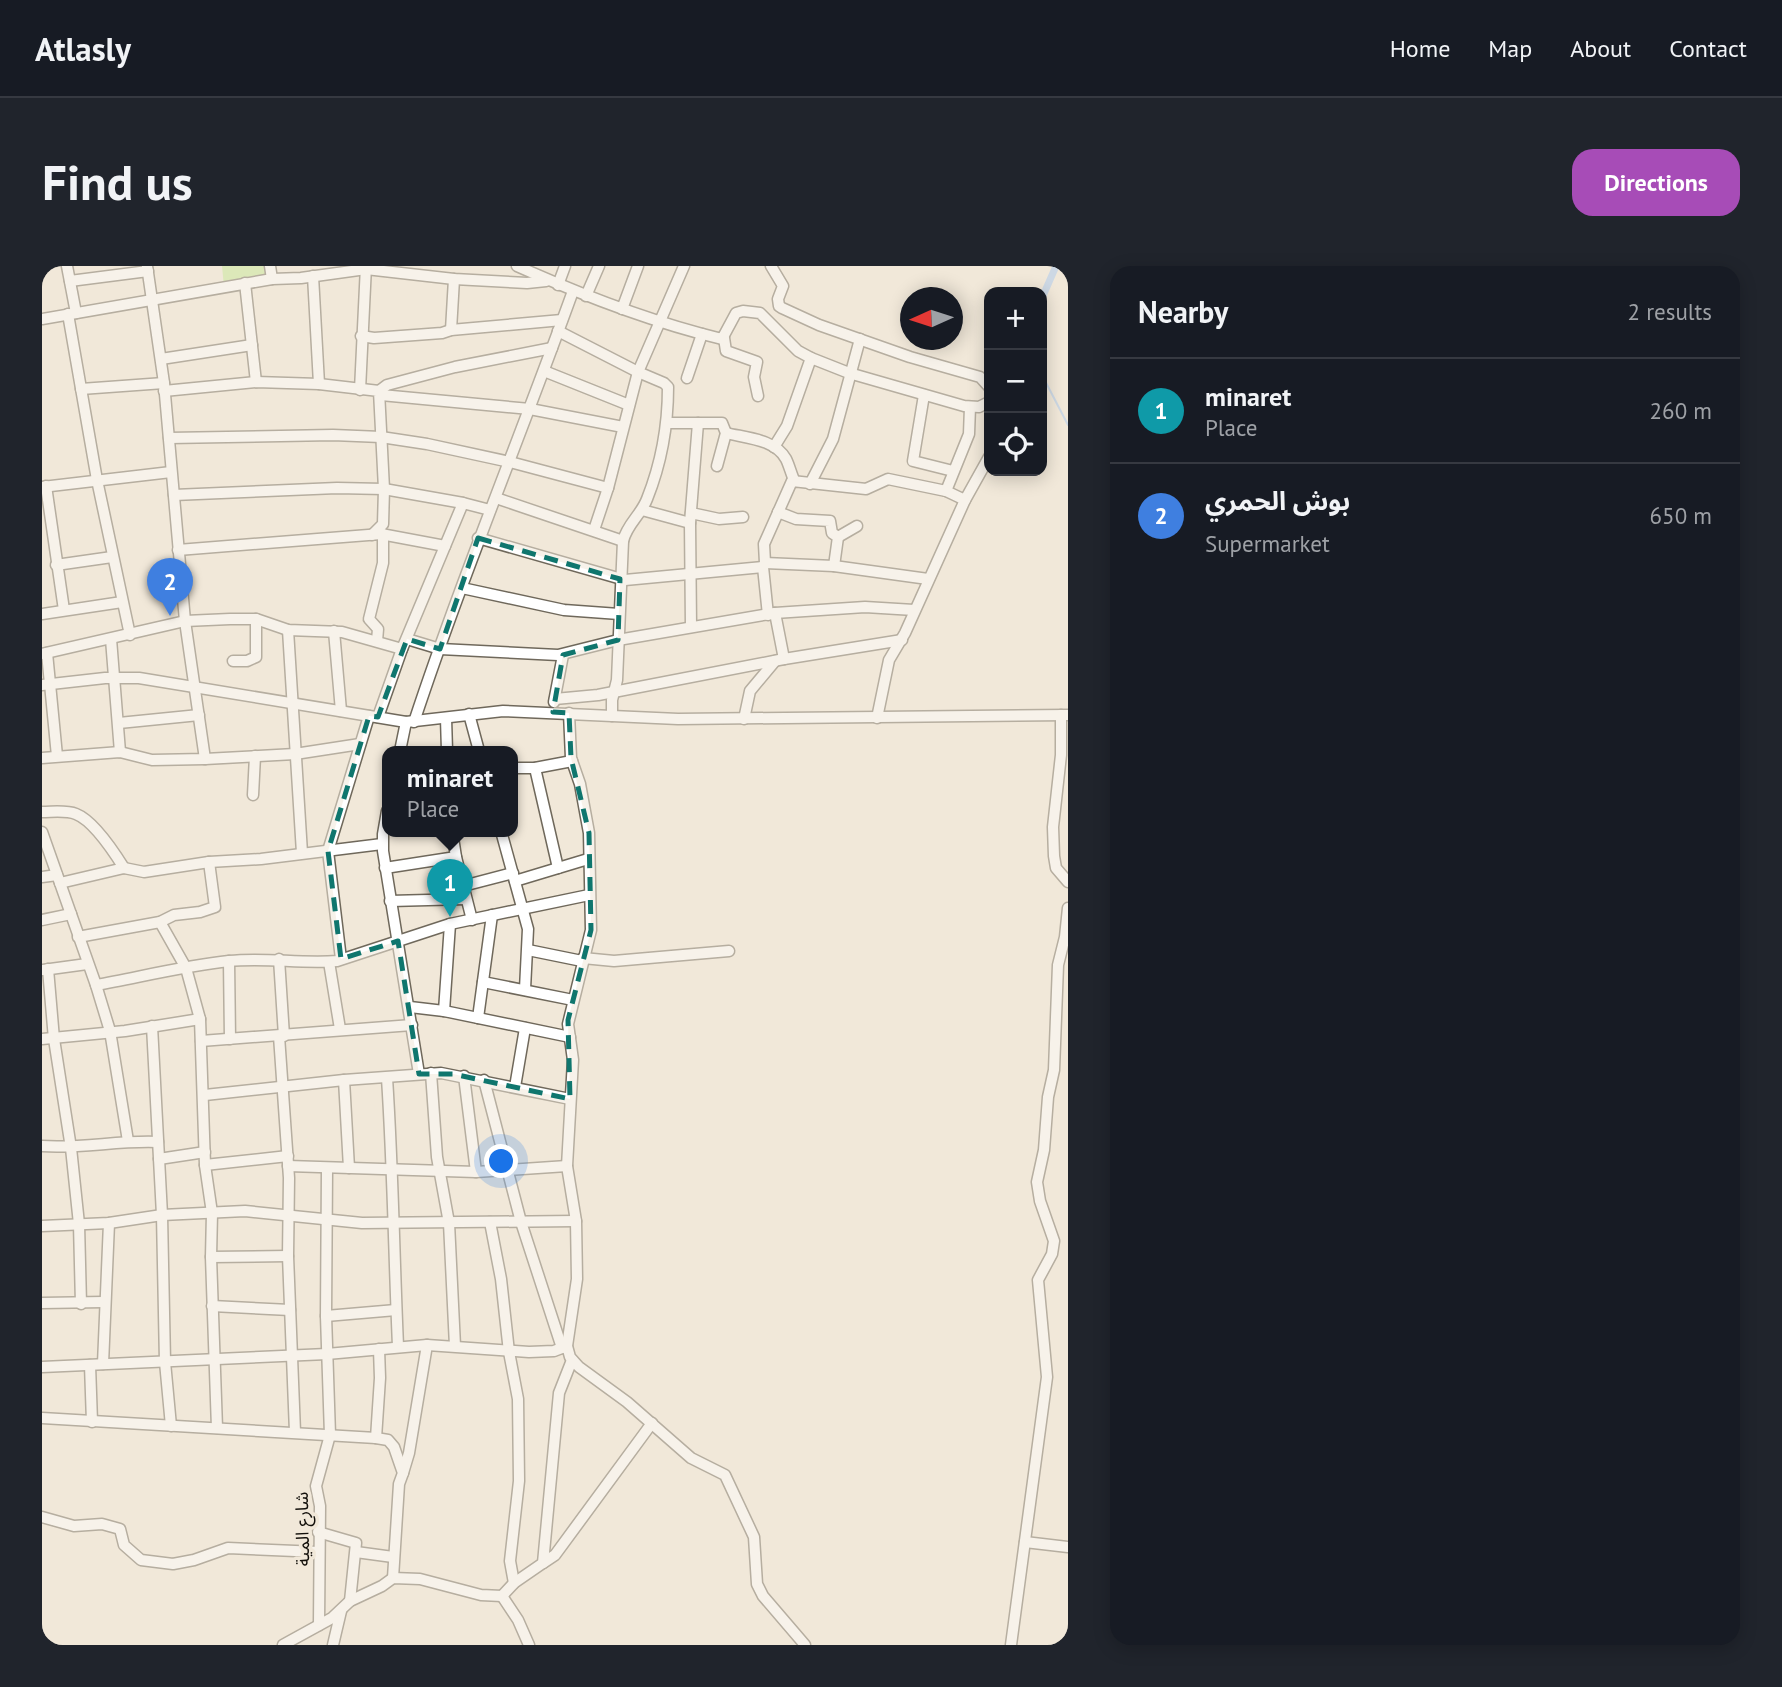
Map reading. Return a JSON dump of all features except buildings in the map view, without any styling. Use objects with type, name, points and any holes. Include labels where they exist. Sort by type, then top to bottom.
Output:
[{"type":"street","points":[[67,266],[81,389],[130,635]]},
{"type":"street","points":[[270,266],[272,279]]},
{"type":"street","points":[[519,266],[547,281],[659,322],[724,338]]},
{"type":"street","points":[[558,285],[565,266]]},
{"type":"street","points":[[586,296],[599,266]]},
{"type":"street","points":[[622,309],[638,266]]},
{"type":"street","points":[[594,530],[608,488],[638,372],[684,266]]},
{"type":"street","points":[[766,319],[770,310],[778,303],[783,286],[771,266]]},
{"type":"street","points":[[42,319],[245,283],[366,268],[454,279],[527,283],[547,281]]},
{"type":"street","points":[[360,390],[366,268]]},
{"type":"street","points":[[69,281],[117,270],[148,269],[161,359],[186,621],[205,760]]},
{"type":"street","points":[[313,276],[319,384]]},
{"type":"street","points":[[451,330],[454,279]]},
{"type":"street","points":[[245,283],[256,382]]},
{"type":"street","points":[[402,746],[573,291]]},
{"type":"street","points":[[778,303],[782,308],[807,320],[910,357],[980,377],[984,381]]},
{"type":"street","points":[[758,396],[754,377],[757,362],[726,351],[724,338],[736,313],[740,312],[755,311],[798,351],[849,373],[942,401],[970,407],[984,404]]},
{"type":"street","points":[[361,336],[374,338],[442,333],[562,320]]},
{"type":"street","points":[[558,331],[666,385],[667,423],[651,488],[642,510],[628,526],[623,541],[612,716]]},
{"type":"street","points":[[687,378],[702,334]]},
{"type":"street","points":[[810,484],[833,439],[860,339]]},
{"type":"street","points":[[161,359],[251,345]]},
{"type":"street","points":[[377,641],[378,629],[369,619],[383,563],[377,535],[383,524],[384,489],[380,393],[387,385],[455,367],[552,348]]},
{"type":"street","points":[[774,447],[787,426],[811,358]]},
{"type":"street","points":[[544,371],[629,405]]},
{"type":"street","points":[[81,389],[256,382],[319,384],[530,409],[623,427]]},
{"type":"street","points":[[924,395],[913,461],[953,471]]},
{"type":"street","points":[[946,491],[969,435],[970,407]]},
{"type":"street","points":[[667,423],[722,423],[726,433],[718,466]]},
{"type":"street","points":[[691,626],[689,575],[698,423]]},
{"type":"street","points":[[726,433],[760,440],[774,447],[787,460],[794,480],[764,544],[764,565],[779,660]]},
{"type":"street","points":[[169,438],[333,435],[382,437],[510,461],[608,488]]},
{"type":"street","points":[[877,718],[886,667],[902,639],[965,500],[984,466]]},
{"type":"street","points":[[64,610],[44,487],[171,472]]},
{"type":"street","points":[[794,480],[868,489],[888,479],[946,491],[965,500]]},
{"type":"street","points":[[174,495],[337,488],[384,489],[490,510]]},
{"type":"street","points":[[496,498],[623,541]]},
{"type":"street","points":[[341,959],[328,852],[360,744],[463,503]]},
{"type":"street","points":[[642,510],[691,518],[743,517]]},
{"type":"street","points":[[778,512],[796,519],[830,521],[832,533],[838,537]]},
{"type":"street","points":[[838,537],[857,526]]},
{"type":"street","points":[[178,550],[377,535],[445,545]]},
{"type":"street","points":[[834,566],[838,537]]},
{"type":"street","points":[[478,538],[620,579],[689,575],[764,565],[834,566],[928,579]]},
{"type":"street","points":[[57,565],[113,558]]},
{"type":"street","points":[[462,588],[564,610],[619,614]]},
{"type":"street","points":[[42,614],[122,602]]},
{"type":"street","points":[[407,639],[440,649],[563,655],[618,640],[772,614],[865,607],[914,610]]},
{"type":"street","points":[[57,756],[44,653],[186,621],[257,620],[288,630],[334,631],[401,649]]},
{"type":"street","points":[[233,662],[256,657],[257,620]]},
{"type":"street","points":[[288,630],[302,853]]},
{"type":"street","points":[[334,631],[341,711]]},
{"type":"street","points":[[111,639],[120,752]]},
{"type":"street","points":[[555,699],[615,692],[902,639]]},
{"type":"street","points":[[551,712],[563,655]]},
{"type":"street","points":[[744,719],[750,691],[779,660]]},
{"type":"street","points":[[46,685],[114,677],[149,679],[410,722],[503,711],[744,719],[1064,715],[1054,816],[1054,856],[1056,868],[1068,882]]},
{"type":"street","points":[[565,1347],[577,1286],[576,1221],[567,1166],[573,1052],[568,1024],[590,930],[589,833],[572,761],[569,713]]},
{"type":"street","points":[[469,714],[478,746]]},
{"type":"street","points":[[119,723],[199,715]]},
{"type":"street","points":[[446,718],[447,746]]},
{"type":"street","points":[[42,758],[120,752],[152,760],[205,760],[295,754],[360,744]]},
{"type":"street","points":[[254,795],[255,756]]},
{"type":"street","points":[[518,768],[535,768],[572,761]]},
{"type":"street","points":[[535,768],[558,868]]},
{"type":"street","points":[[42,812],[67,812],[81,817],[111,847],[124,868]]},
{"type":"street","points":[[42,832],[110,1031],[128,1141]]},
{"type":"street","points":[[384,837],[385,868],[419,1074]]},
{"type":"street","points":[[454,837],[472,920]]},
{"type":"street","points":[[503,837],[524,908],[528,934],[525,989]]},
{"type":"street","points":[[42,877],[59,879],[124,868],[144,872],[209,862],[328,852],[383,844]]},
{"type":"street","points":[[385,868],[456,857]]},
{"type":"street","points":[[463,886],[558,868],[588,859]]},
{"type":"street","points":[[78,937],[160,922],[174,915],[191,914],[215,907],[209,862]]},
{"type":"street","points":[[96,985],[229,961],[279,959],[329,962],[450,924],[589,895]]},
{"type":"street","points":[[390,901],[466,899]]},
{"type":"street","points":[[1012,1645],[1047,1377],[1038,1280],[1054,1247],[1037,1182],[1044,1150],[1048,1097],[1054,1070],[1059,965],[1068,908]]},
{"type":"street","points":[[42,920],[71,914]]},
{"type":"street","points":[[478,1018],[492,915]]},
{"type":"street","points":[[160,922],[186,968],[200,1019],[205,1095],[205,1165],[212,1213],[212,1307],[217,1428]]},
{"type":"street","points":[[444,1011],[450,924]]},
{"type":"street","points":[[528,950],[614,961],[729,951]]},
{"type":"street","points":[[279,959],[290,1215],[288,1256],[295,1432]]},
{"type":"street","points":[[229,961],[230,1039]]},
{"type":"street","points":[[329,962],[340,1029]]},
{"type":"street","points":[[80,1304],[79,1224],[71,1148],[45,970],[87,964]]},
{"type":"street","points":[[483,982],[573,1000]]},
{"type":"street","points":[[410,1007],[444,1011],[569,1037]]},
{"type":"street","points":[[42,1039],[125,1031],[200,1019]]},
{"type":"street","points":[[201,1041],[412,1025]]},
{"type":"street","points":[[152,1026],[162,1215],[165,1362],[171,1426]]},
{"type":"street","points":[[515,1087],[526,1028]]},
{"type":"street","points":[[205,1095],[431,1073],[464,1076],[570,1099]]},
{"type":"street","points":[[431,1073],[439,1169],[449,1223],[455,1346]]},
{"type":"street","points":[[464,1076],[476,1172]]},
{"type":"street","points":[[387,1078],[393,1169],[392,1222],[398,1346]]},
{"type":"street","points":[[344,1080],[349,1168]]},
{"type":"street","points":[[484,1080],[521,1222],[572,1360],[698,1463],[725,1475],[754,1537],[757,1584],[763,1596],[805,1645]]},
{"type":"street","points":[[42,1146],[71,1148],[128,1141],[158,1142]]},
{"type":"street","points":[[159,1159],[205,1152]]},
{"type":"street","points":[[205,1165],[288,1161],[327,1169],[439,1169],[476,1172],[567,1166]]},
{"type":"street","name":"شارع المية","points":[[319,1625],[320,1506],[316,1486],[330,1435],[326,1316],[327,1169]]},
{"type":"street","points":[[42,1226],[109,1223],[162,1215],[245,1211],[362,1223],[576,1221]]},
{"type":"street","points":[[490,1222],[518,1399],[519,1481],[510,1562],[514,1583]]},
{"type":"street","points":[[103,1364],[109,1223]]},
{"type":"street","points":[[211,1257],[288,1256]]},
{"type":"street","points":[[42,1303],[104,1303]]},
{"type":"street","points":[[212,1307],[290,1310]]},
{"type":"street","points":[[326,1316],[396,1310]]},
{"type":"street","points":[[393,1578],[399,1484],[409,1453],[427,1345]]},
{"type":"street","points":[[42,1367],[327,1354],[398,1346],[455,1346],[509,1352],[544,1352],[565,1347]]},
{"type":"street","points":[[376,1438],[379,1349]]},
{"type":"street","points":[[543,1563],[559,1392],[572,1360]]},
{"type":"street","points":[[90,1364],[92,1422]]},
{"type":"street","points":[[42,1418],[376,1438],[388,1440],[394,1447],[402,1473]]},
{"type":"street","points":[[502,1597],[514,1583],[555,1555],[652,1423]]},
{"type":"street","points":[[42,1517],[74,1525],[102,1524],[120,1529],[124,1545],[141,1560],[173,1564],[228,1548],[319,1552]]},
{"type":"street","points":[[318,1532],[355,1541],[350,1601]]},
{"type":"street","points":[[1025,1542],[1068,1547]]},
{"type":"street","points":[[356,1552],[393,1557]]},
{"type":"street","points":[[283,1645],[341,1611],[350,1601],[382,1587],[393,1578],[420,1579],[481,1595],[502,1597],[518,1620],[529,1645]]},
{"type":"street","points":[[333,1645],[341,1611]]},
{"type":"highlighted area","points":[[478,538],[620,579],[618,640],[563,655],[553,712],[569,713],[571,758],[589,833],[591,930],[568,1020],[570,1099],[453,1074],[419,1074],[398,941],[341,959],[328,851],[369,716],[378,717],[407,639],[440,649]]},
{"type":"green space","points":[[222,266],[267,266],[269,279],[224,287]]},
{"type":"waterway","points":[[1047,287],[1056,266]]},
{"type":"waterway","points":[[1047,385],[1068,425]]},
{"type":"place","name":"بوش الحمري","points":[[170,616]]},
{"type":"place","name":"minaret","points":[[450,917]]}]
